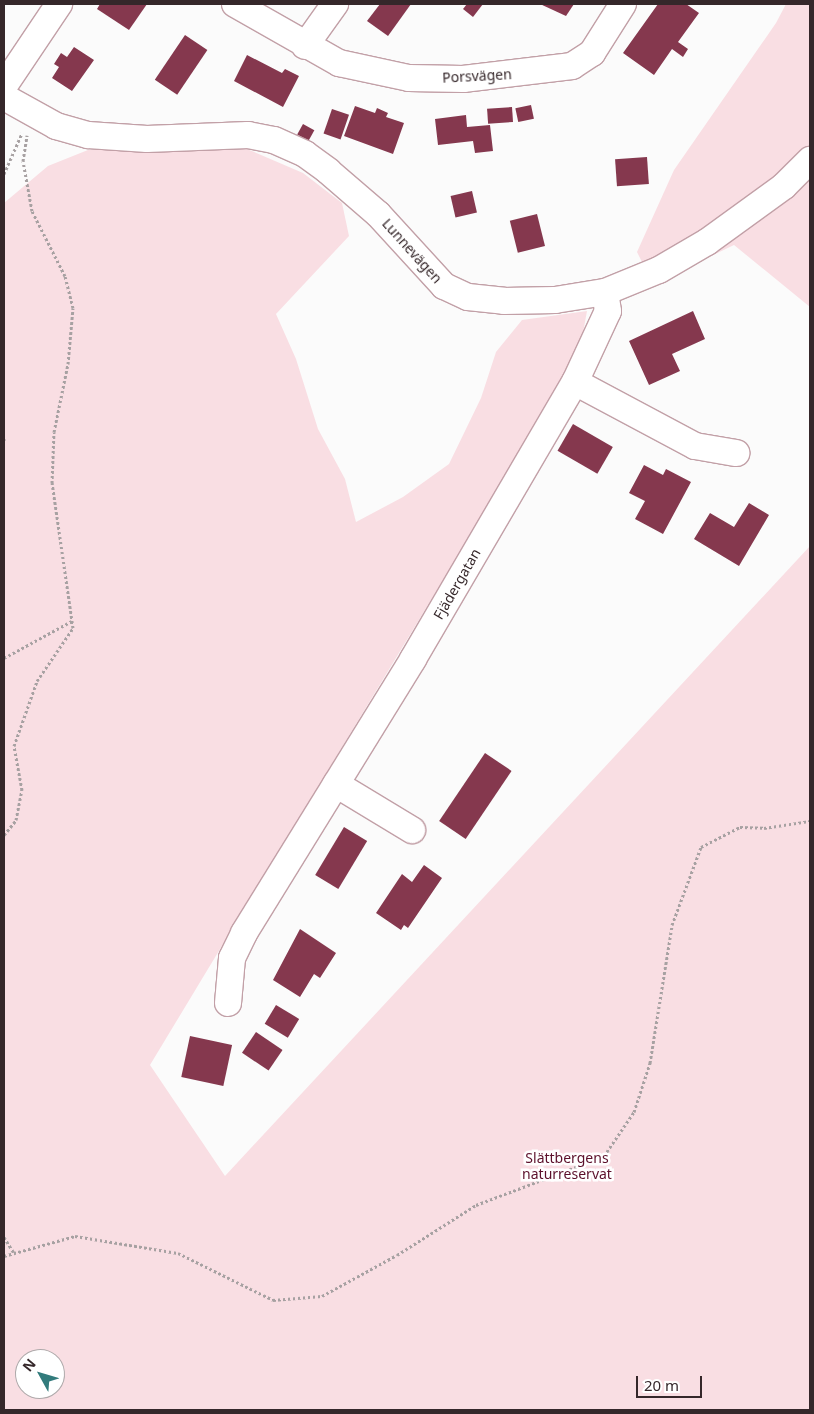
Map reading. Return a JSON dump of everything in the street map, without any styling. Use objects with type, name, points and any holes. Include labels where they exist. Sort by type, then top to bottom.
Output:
[{"type":"street","points":[[4,86],[59,4]]},
{"type":"street","name":"Porsvägen","points":[[235,4],[305,46],[339,63],[409,78],[463,79],[536,73],[572,66],[592,54],[623,4]]},
{"type":"street","points":[[305,46],[334,4]]},
{"type":"street","name":"Lunnevägen","points":[[4,97],[31,118],[88,135],[146,139],[248,135],[274,140],[305,154],[328,170],[378,214],[444,286],[468,297],[504,301],[555,300],[605,292],[659,270],[706,242],[784,186],[810,160]]},
{"type":"street","name":"Fjädergatan","points":[[228,1003],[232,958],[244,933],[336,784],[574,382],[608,311],[605,292]]},
{"type":"street","points":[[574,382],[695,446],[736,453]]},
{"type":"street","points":[[336,784],[412,830]]},
{"type":"path","points":[[4,174],[17,141],[31,118]]},
{"type":"path","points":[[4,835],[16,820],[22,790],[14,746],[38,680],[73,628],[52,483],[54,432],[68,364],[73,308],[65,276],[32,211],[23,161],[31,118]]},
{"type":"path","points":[[4,658],[20,652],[72,621]]},
{"type":"path","points":[[4,1256],[75,1236],[178,1253],[274,1300],[322,1296],[397,1255],[476,1204],[604,1156],[634,1112],[650,1064],[672,925],[701,848],[740,827],[764,828],[810,821]]},
{"type":"path","points":[[4,1237],[14,1253]]},
{"type":"green space","points":[[786,4],[810,4],[810,307],[734,245],[653,284],[637,252],[674,170],[776,23]]},
{"type":"green space","name":"Slättbergens naturreservat","points":[[247,149],[303,173],[342,203],[349,236],[276,314],[296,359],[318,429],[345,479],[356,522],[403,497],[449,464],[481,398],[496,352],[522,320],[587,311],[579,355],[150,1065],[225,1176],[810,546],[810,1410],[4,1410],[4,203],[48,166],[88,150]]},
{"type":"building","points":[[100,4],[147,4],[129,30],[97,9]]},
{"type":"building","points":[[380,4],[411,4],[388,36],[367,21]]},
{"type":"building","points":[[467,4],[483,4],[473,17],[463,9]]},
{"type":"building","points":[[540,4],[574,4],[566,16]]},
{"type":"building","points":[[658,4],[686,4],[699,13],[678,42],[688,49],[683,57],[672,49],[654,75],[623,53]]},
{"type":"building","points":[[185,35],[207,50],[177,95],[155,80]]},
{"type":"building","points":[[74,47],[94,60],[72,91],[52,78],[59,67],[54,64],[61,53],[67,57]]},
{"type":"building","points":[[247,55],[282,73],[285,69],[299,76],[283,107],[234,81]]},
{"type":"building","points":[[531,105],[534,119],[518,122],[515,108]]},
{"type":"building","points":[[355,106],[375,113],[377,108],[388,113],[386,117],[404,123],[393,154],[344,136]]},
{"type":"building","points":[[512,107],[513,122],[488,124],[487,109]]},
{"type":"building","points":[[332,109],[349,115],[341,139],[324,134]]},
{"type":"building","points":[[466,115],[467,127],[490,125],[493,151],[475,153],[473,141],[438,145],[435,119]]},
{"type":"building","points":[[303,124],[314,130],[309,141],[297,134]]},
{"type":"building","points":[[647,157],[649,184],[617,186],[615,159]]},
{"type":"building","points":[[472,191],[477,212],[456,217],[451,196]]},
{"type":"building","points":[[537,214],[545,246],[518,253],[510,221]]},
{"type":"building","points":[[693,311],[705,339],[672,354],[680,371],[649,385],[629,341]]},
{"type":"building","points":[[573,424],[613,447],[597,474],[558,451]]},
{"type":"building","points":[[644,465],[663,475],[666,469],[691,482],[663,534],[635,519],[645,501],[629,493]]},
{"type":"building","points":[[749,503],[769,515],[739,566],[694,539],[710,513],[734,527]]},
{"type":"building","points":[[485,753],[512,771],[466,839],[439,821]]},
{"type":"building","points":[[344,827],[367,841],[338,889],[315,875]]},
{"type":"building","points":[[424,865],[442,878],[408,928],[404,925],[401,930],[376,913],[402,874],[412,882]]},
{"type":"building","points":[[300,929],[336,953],[320,978],[314,974],[300,997],[273,980]]},
{"type":"building","points":[[276,1005],[299,1019],[288,1038],[265,1024]]},
{"type":"building","points":[[256,1032],[283,1050],[269,1071],[242,1053]]},
{"type":"building","points":[[190,1036],[232,1045],[223,1086],[181,1077]]}]
